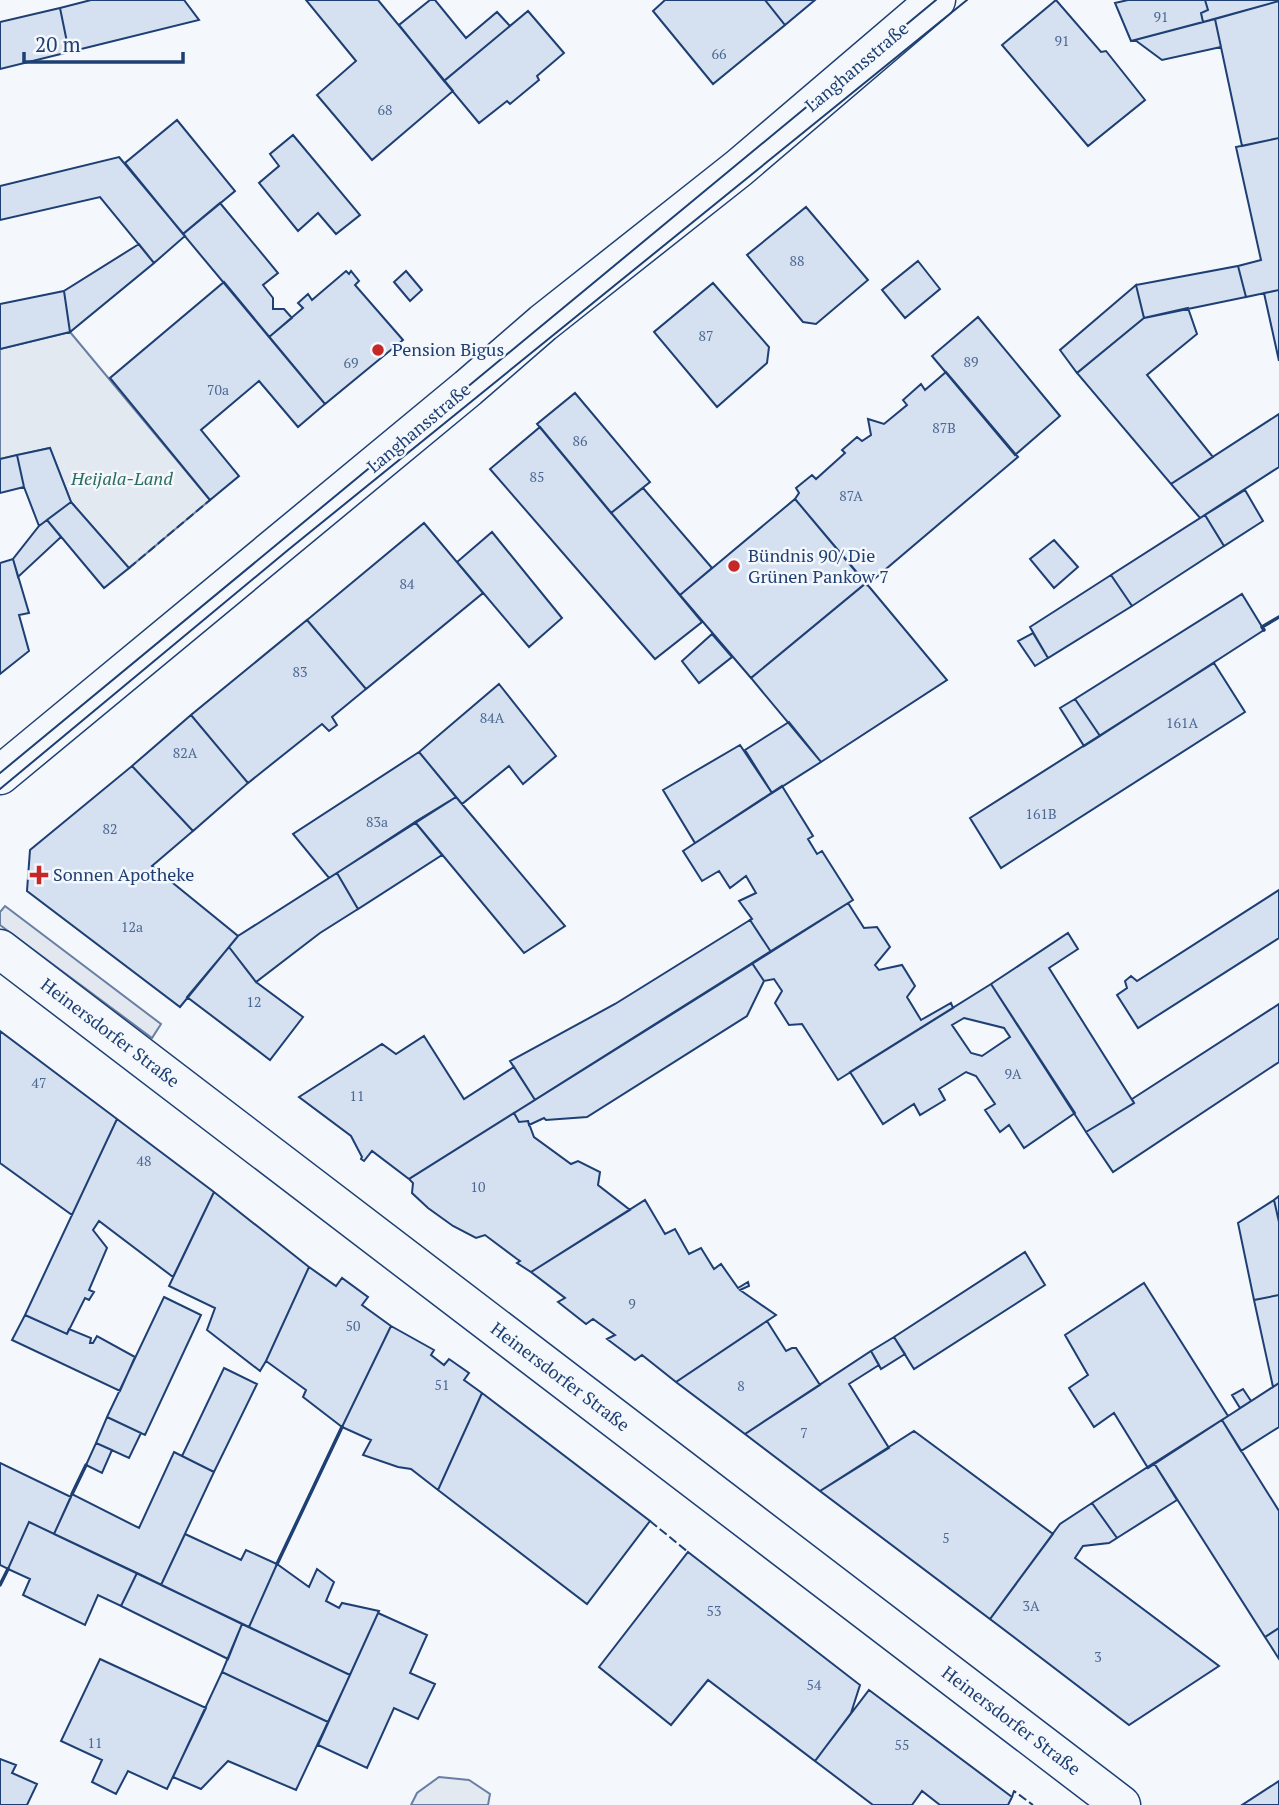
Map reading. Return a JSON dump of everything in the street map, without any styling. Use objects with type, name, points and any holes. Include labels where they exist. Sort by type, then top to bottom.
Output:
[{"type":"street","name":"Langhansstraße","points":[[0,775],[543,323],[739,168],[936,0]]},
{"type":"street","name":"Heinersdorfer Straße","points":[[0,949],[1121,1805]]},
{"type":"green space","name":"Heijala-Land","points":[[70,332],[210,500],[129,568],[71,502],[50,448],[0,459],[0,349]]},
{"type":"green space","points":[[439,1777],[469,1780],[490,1794],[488,1805],[411,1805],[417,1793]]},
{"type":"shaded area","points":[[5,906],[161,1024],[152,1038],[0,925],[0,912]]},
{"type":"building","points":[[91,0],[184,0],[199,20],[69,52],[60,8]]},
{"type":"building","points":[[306,0],[378,0],[453,91],[372,160],[317,95],[356,61]]},
{"type":"building","points":[[430,0],[435,0],[466,38],[497,12],[510,26],[444,81],[399,25]]},
{"type":"building","points":[[665,0],[765,0],[785,25],[713,84],[653,11]]},
{"type":"building","points":[[765,0],[815,0],[785,25]]},
{"type":"building","points":[[1056,0],[1101,52],[1106,51],[1145,100],[1088,146],[1002,45]]},
{"type":"building","points":[[1128,0],[1205,0],[1208,10],[1201,13],[1203,22],[1131,41],[1115,3]]},
{"type":"building","points":[[1205,0],[1279,1],[1203,22],[1201,13],[1208,10]]},
{"type":"building","points":[[1279,1],[1279,138],[1242,146],[1215,19]]},
{"type":"building","points":[[60,8],[69,52],[0,69],[0,22]]},
{"type":"building","points":[[528,11],[564,53],[537,76],[539,80],[510,104],[507,101],[479,123],[444,81]]},
{"type":"building","points":[[1215,19],[1221,47],[1162,60],[1135,40]]},
{"type":"building","points":[[177,120],[235,191],[183,234],[125,163]]},
{"type":"building","points":[[293,135],[360,215],[336,234],[318,213],[298,231],[259,183],[279,166],[270,154]]},
{"type":"building","points":[[1279,138],[1279,290],[1246,297],[1238,266],[1261,260],[1236,147]]},
{"type":"building","points":[[119,157],[185,236],[154,263],[100,197],[0,220],[0,186]]},
{"type":"building","points":[[220,203],[278,273],[263,285],[273,298],[273,309],[284,309],[292,318],[269,337],[183,234]]},
{"type":"building","points":[[806,207],[868,280],[816,324],[803,322],[747,255]]},
{"type":"building","points":[[139,244],[154,263],[70,332],[64,291]]},
{"type":"building","points":[[918,261],[940,289],[905,318],[882,290]]},
{"type":"building","points":[[1238,266],[1246,297],[1144,318],[1136,285]]},
{"type":"building","points":[[346,271],[349,274],[351,271],[359,281],[355,285],[403,340],[325,404],[269,337],[303,308],[298,303],[308,294],[312,300]]},
{"type":"building","points":[[406,271],[422,290],[410,301],[394,282]]},
{"type":"building","points":[[224,282],[325,404],[298,427],[259,381],[201,430],[239,476],[210,500],[110,378]]},
{"type":"building","points":[[713,283],[769,347],[767,363],[717,407],[654,332]]},
{"type":"building","points":[[1136,285],[1144,318],[1077,373],[1060,350]]},
{"type":"building","points":[[1279,290],[1279,361],[1264,293]]},
{"type":"building","points":[[64,291],[70,332],[0,349],[0,304]]},
{"type":"building","points":[[1188,308],[1197,334],[1147,375],[1213,457],[1171,484],[1077,373],[1144,318]]},
{"type":"building","points":[[978,317],[1060,416],[1015,455],[932,356]]},
{"type":"building","points":[[946,372],[1018,457],[867,585],[795,499],[799,493],[796,488],[812,475],[816,479],[845,453],[842,450],[857,437],[862,441],[871,435],[868,419],[884,424],[907,405],[903,400],[921,384],[925,390]]},
{"type":"building","points":[[575,393],[650,482],[611,513],[537,424]]},
{"type":"building","points":[[1279,414],[1279,467],[1200,518],[1171,484]]},
{"type":"building","points":[[540,427],[702,622],[655,659],[490,469]]},
{"type":"building","points":[[50,448],[71,502],[39,526],[24,487],[17,455]]},
{"type":"building","points":[[17,455],[24,487],[0,493],[0,459]]},
{"type":"building","points":[[643,488],[712,568],[680,595],[611,513]]},
{"type":"building","points":[[1245,490],[1263,521],[1224,546],[1205,515]]},
{"type":"building","points":[[795,499],[866,583],[751,678],[680,595]]},
{"type":"building","points":[[71,502],[129,568],[104,588],[47,520]]},
{"type":"building","points":[[1205,515],[1224,546],[1132,606],[1111,575]]},
{"type":"building","points":[[47,520],[61,537],[18,577],[13,559]]},
{"type":"building","points":[[424,523],[483,593],[366,689],[307,620]]},
{"type":"building","points":[[492,532],[562,618],[529,647],[457,562]]},
{"type":"building","points":[[1054,540],[1078,567],[1054,588],[1030,559]]},
{"type":"building","points":[[13,559],[29,613],[19,615],[29,651],[0,674],[0,563]]},
{"type":"building","points":[[1111,575],[1132,606],[1048,658],[1030,627]]},
{"type":"building","points":[[866,583],[947,680],[821,762],[751,678]]},
{"type":"building","points":[[1242,594],[1264,630],[1100,736],[1075,699]]},
{"type":"building","points":[[307,620],[366,689],[332,717],[337,725],[329,731],[322,724],[248,783],[191,715]]},
{"type":"building","points":[[1033,633],[1048,658],[1035,666],[1018,641]]},
{"type":"building","points":[[712,634],[732,657],[699,683],[682,661]]},
{"type":"building","points":[[1214,663],[1245,712],[1001,868],[970,818]]},
{"type":"building","points":[[499,684],[556,756],[523,784],[509,766],[462,804],[419,752]]},
{"type":"building","points":[[1075,699],[1100,736],[1084,746],[1060,708]]},
{"type":"building","points":[[191,715],[248,783],[193,831],[132,766]]},
{"type":"building","points":[[789,722],[821,762],[772,793],[745,750]]},
{"type":"building","points":[[740,745],[772,793],[695,843],[663,790]]},
{"type":"building","points":[[419,752],[456,797],[329,878],[293,834]]},
{"type":"building","points":[[132,766],[193,831],[152,866],[238,936],[180,1007],[27,891],[30,850]]},
{"type":"building","points":[[782,786],[813,836],[808,839],[817,854],[822,851],[853,900],[771,952],[739,901],[756,893],[746,876],[730,888],[719,871],[702,881],[683,851]]},
{"type":"building","points":[[456,797],[565,926],[524,953],[415,822]]},
{"type":"building","points":[[415,822],[442,855],[358,909],[337,873]]},
{"type":"building","points":[[337,873],[358,909],[320,933],[256,982],[229,947],[238,936]]},
{"type":"building","points":[[1279,890],[1279,938],[1138,1028],[1117,995],[1127,988],[1125,981],[1131,976],[1137,981]]},
{"type":"building","points":[[848,903],[864,928],[877,927],[890,947],[875,965],[879,970],[902,965],[915,986],[907,997],[921,1020],[951,1003],[953,1008],[838,1080],[802,1024],[789,1025],[775,1003],[782,991],[774,979],[764,981],[752,963]]},
{"type":"building","points":[[750,920],[771,952],[535,1100],[510,1061],[615,1004]]},
{"type":"building","points":[[1068,933],[1078,949],[1049,968],[1134,1103],[1086,1132],[991,984]]},
{"type":"building","points":[[229,947],[256,982],[303,1017],[270,1060],[187,997]]},
{"type":"building","points":[[752,963],[764,981],[747,1016],[587,1117],[544,1118],[529,1125],[528,1121],[519,1122],[514,1113]]},
{"type":"building","points":[[991,984],[1075,1113],[1024,1148],[1009,1125],[1000,1132],[985,1110],[995,1104],[976,1076],[966,1072],[939,1089],[945,1100],[920,1115],[914,1104],[883,1124],[850,1072]],"holes":[[[964,1018],[1004,1028],[1010,1037],[982,1056],[971,1053],[952,1025]]]},
{"type":"building","points":[[1279,1004],[1279,1062],[1113,1172],[1086,1132],[1134,1103],[1132,1099]]},
{"type":"building","points":[[0,1031],[117,1119],[72,1215],[0,1163]]},
{"type":"building","points":[[424,1036],[464,1099],[514,1067],[535,1100],[409,1179],[372,1151],[364,1161],[361,1159],[351,1136],[299,1097],[382,1044],[396,1054]]},
{"type":"building","points":[[514,1113],[519,1122],[528,1121],[534,1137],[571,1164],[578,1161],[600,1172],[598,1185],[630,1210],[531,1272],[485,1235],[476,1238],[428,1208],[412,1193],[413,1183],[409,1179]]},
{"type":"building","points":[[117,1119],[214,1192],[173,1277],[99,1221],[93,1230],[107,1248],[89,1290],[94,1292],[89,1300],[85,1298],[67,1334],[25,1315]]},
{"type":"building","points":[[214,1192],[309,1267],[260,1371],[207,1330],[215,1308],[169,1286]]},
{"type":"building","points":[[1279,1196],[1279,1222],[1274,1200]]},
{"type":"building","points":[[645,1200],[665,1234],[675,1229],[689,1254],[701,1248],[714,1269],[721,1264],[738,1288],[748,1282],[749,1286],[740,1290],[776,1315],[676,1382],[642,1355],[635,1360],[607,1339],[615,1335],[593,1319],[586,1324],[558,1302],[565,1298],[531,1272]]},
{"type":"building","points":[[1274,1200],[1279,1222],[1279,1295],[1254,1300],[1238,1223]]},
{"type":"building","points":[[1025,1252],[1045,1285],[914,1369],[894,1337]]},
{"type":"building","points":[[309,1267],[336,1286],[342,1278],[368,1297],[362,1305],[391,1326],[342,1427],[303,1397],[306,1390],[266,1361]]},
{"type":"building","points":[[1144,1283],[1228,1416],[1148,1468],[1114,1413],[1094,1427],[1069,1388],[1088,1375],[1065,1335]]},
{"type":"building","points":[[1279,1295],[1279,1383],[1273,1387],[1254,1300]]},
{"type":"building","points":[[164,1297],[201,1315],[145,1435],[107,1417]]},
{"type":"building","points":[[25,1315],[67,1334],[69,1329],[91,1338],[90,1343],[93,1343],[97,1336],[135,1357],[120,1391],[12,1340]]},
{"type":"building","points":[[767,1321],[786,1351],[796,1348],[820,1385],[745,1434],[676,1382]]},
{"type":"building","points":[[391,1326],[434,1350],[431,1355],[444,1365],[449,1359],[469,1373],[464,1380],[482,1393],[438,1490],[411,1469],[363,1455],[371,1440],[342,1427]]},
{"type":"building","points":[[894,1337],[905,1354],[881,1369],[871,1351]]},
{"type":"building","points":[[871,1351],[879,1365],[849,1384],[889,1448],[820,1491],[745,1434]]},
{"type":"building","points":[[224,1368],[257,1384],[214,1472],[182,1456]]},
{"type":"building","points":[[1279,1383],[1279,1427],[1241,1451],[1222,1420]]},
{"type":"building","points":[[1243,1389],[1251,1401],[1240,1408],[1232,1395]]},
{"type":"building","points":[[482,1393],[650,1521],[587,1604],[438,1490]]},
{"type":"building","points":[[107,1417],[141,1433],[129,1458],[96,1443]]},
{"type":"building","points":[[1222,1420],[1279,1511],[1279,1628],[1265,1637],[1154,1463]]},
{"type":"building","points":[[914,1431],[1053,1534],[990,1619],[820,1491]]},
{"type":"building","points":[[96,1443],[112,1450],[102,1473],[86,1465]]},
{"type":"building","points":[[174,1452],[214,1472],[161,1585],[54,1534],[72,1494],[139,1528]]},
{"type":"building","points":[[0,1463],[71,1497],[54,1534],[29,1522],[8,1569],[0,1565]]},
{"type":"building","points":[[1154,1463],[1177,1500],[1117,1538],[1092,1503]]},
{"type":"building","points":[[1092,1503],[1117,1538],[1109,1543],[1083,1546],[1075,1558],[1219,1666],[1129,1725],[990,1619],[1060,1524]]},
{"type":"building","points":[[29,1522],[137,1573],[121,1606],[98,1595],[85,1625],[23,1595],[30,1579],[8,1569]]},
{"type":"building","points":[[185,1534],[241,1560],[246,1550],[277,1564],[249,1627],[161,1585]]},
{"type":"building","points":[[688,1552],[860,1685],[851,1713],[815,1761],[708,1680],[671,1725],[599,1667]]},
{"type":"building","points":[[277,1564],[309,1587],[317,1569],[334,1582],[326,1601],[339,1608],[342,1603],[379,1611],[350,1675],[249,1627]]},
{"type":"building","points":[[137,1573],[242,1624],[228,1659],[121,1606]]},
{"type":"building","points":[[378,1613],[427,1635],[410,1673],[435,1684],[418,1719],[394,1708],[367,1768],[318,1745]]},
{"type":"building","points":[[242,1624],[350,1675],[328,1722],[222,1672]]},
{"type":"building","points":[[1279,1628],[1279,1659],[1265,1637]]},
{"type":"building","points":[[100,1659],[206,1708],[167,1789],[128,1771],[116,1794],[92,1782],[102,1760],[61,1741]]},
{"type":"building","points":[[222,1672],[328,1722],[296,1790],[228,1761],[201,1789],[173,1777]]},
{"type":"building","points":[[869,1690],[1012,1797],[1008,1805],[940,1805],[922,1791],[912,1805],[873,1805],[815,1761]]},
{"type":"building","points":[[0,1759],[16,1765],[12,1773],[37,1784],[27,1805],[0,1805]]},
{"type":"building","points":[[1279,1781],[1279,1805],[1242,1805]]},
{"type":"tram line","points":[[0,773],[936,0]]},
{"type":"tram line","points":[[0,789],[288,550],[967,0]]},
{"type":"fence","points":[[129,568],[210,500]]},
{"type":"fence","points":[[650,1521],[688,1552]]},
{"type":"fence","points":[[1012,1797],[1014,1791],[1033,1805]]},
{"type":"wall","points":[[1264,630],[1262,627],[1279,617]]},
{"type":"wall","points":[[277,1564],[342,1427]]},
{"type":"wall","points":[[72,1494],[86,1465]]},
{"type":"wall","points":[[0,1585],[8,1569]]},
{"type":"place","name":"Pension Bigus","points":[[378,350]]},
{"type":"place","name":"Bündnis 90/ Die Grünen Pankow 7","points":[[734,566]]},
{"type":"place","name":"Sonnen Apotheke","points":[[39,875]]}]
